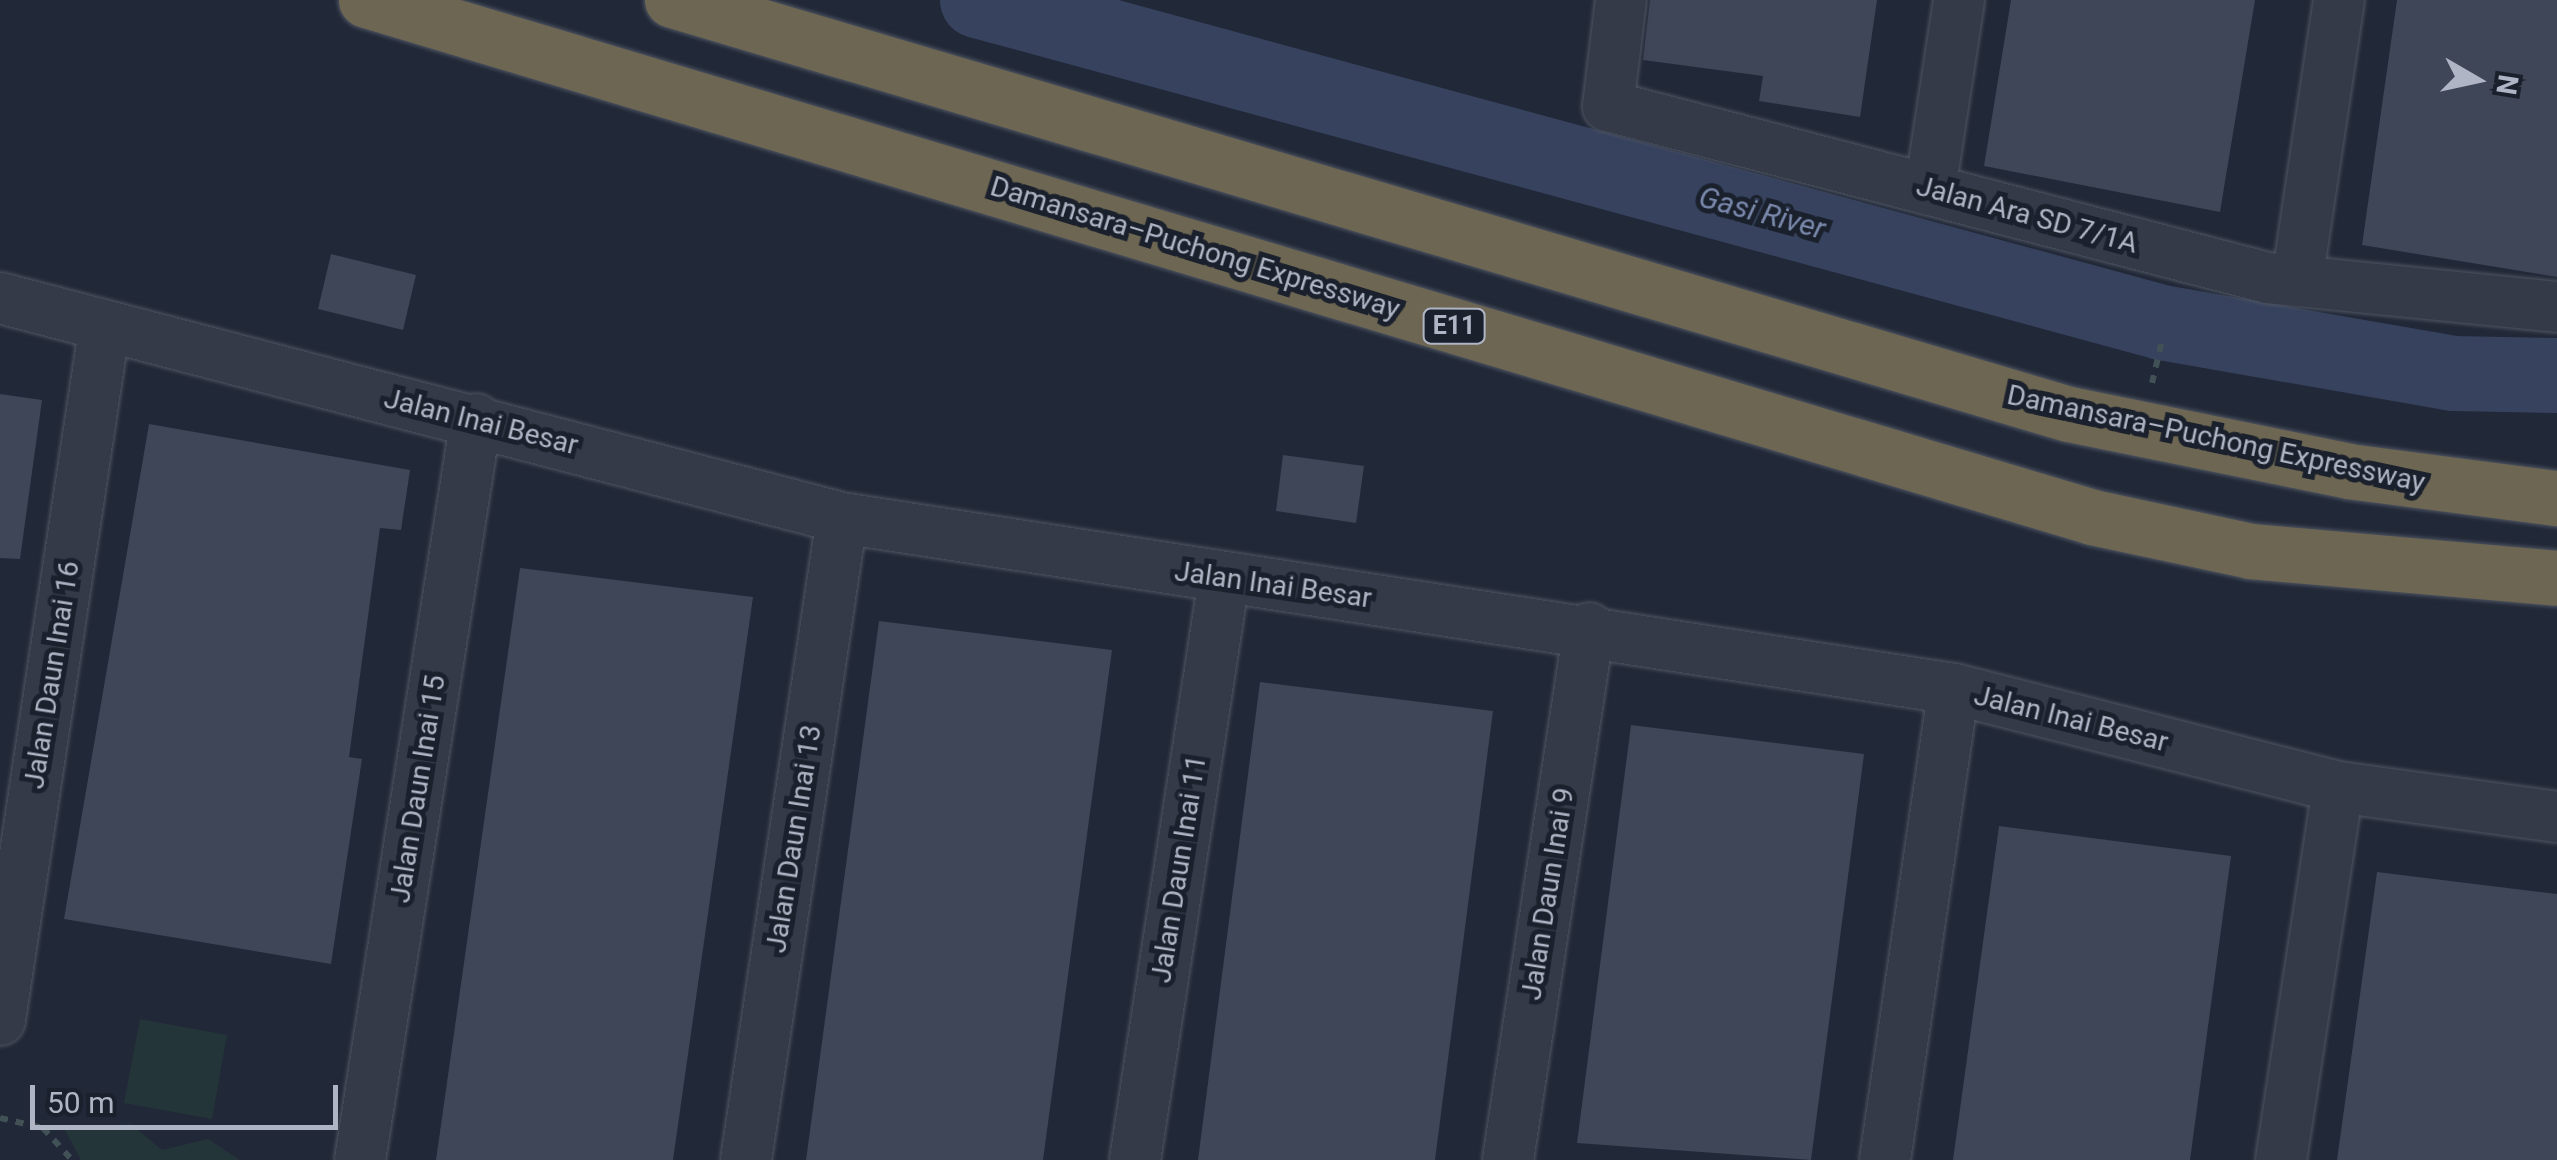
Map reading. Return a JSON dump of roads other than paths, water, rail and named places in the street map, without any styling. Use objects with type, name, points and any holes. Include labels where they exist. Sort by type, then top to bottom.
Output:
[{"type":"highway","name":"Damansara–Puchong Expressway","points":[[366,0],[2092,517],[2250,551],[2557,578]]},
{"type":"highway","name":"Damansara–Puchong Expressway","points":[[672,0],[2069,414],[2348,471],[2557,498]]},
{"type":"street","name":"Jalan Ara SD 7/1A","points":[[1622,0],[1608,106],[2297,281],[2557,307]]},
{"type":"street","points":[[1930,190],[1958,0]]},
{"type":"street","points":[[2297,281],[2339,0]]},
{"type":"street","name":"Jalan Inai Besar","points":[[0,298],[104,330],[476,418],[842,518],[1224,579],[1589,628],[1954,689],[2338,787],[2557,817]]},
{"type":"street","name":"Jalan Daun Inai 16","points":[[0,1020],[104,330]]},
{"type":"street","name":"Jalan Daun Inai 15","points":[[360,1160],[476,418]]},
{"type":"street","name":"Jalan Daun Inai 13","points":[[746,1160],[842,518]]},
{"type":"street","name":"Jalan Daun Inai 11","points":[[1135,1160],[1224,579]]},
{"type":"street","name":"Jalan Daun Inai 9","points":[[1508,1160],[1589,628]]},
{"type":"street","points":[[1885,1160],[1954,689]]},
{"type":"street","points":[[2281,1160],[2338,787]]},
{"type":"waterway","name":"Gasi River","points":[[977,0],[2161,322],[2452,373],[2557,375]]}]
